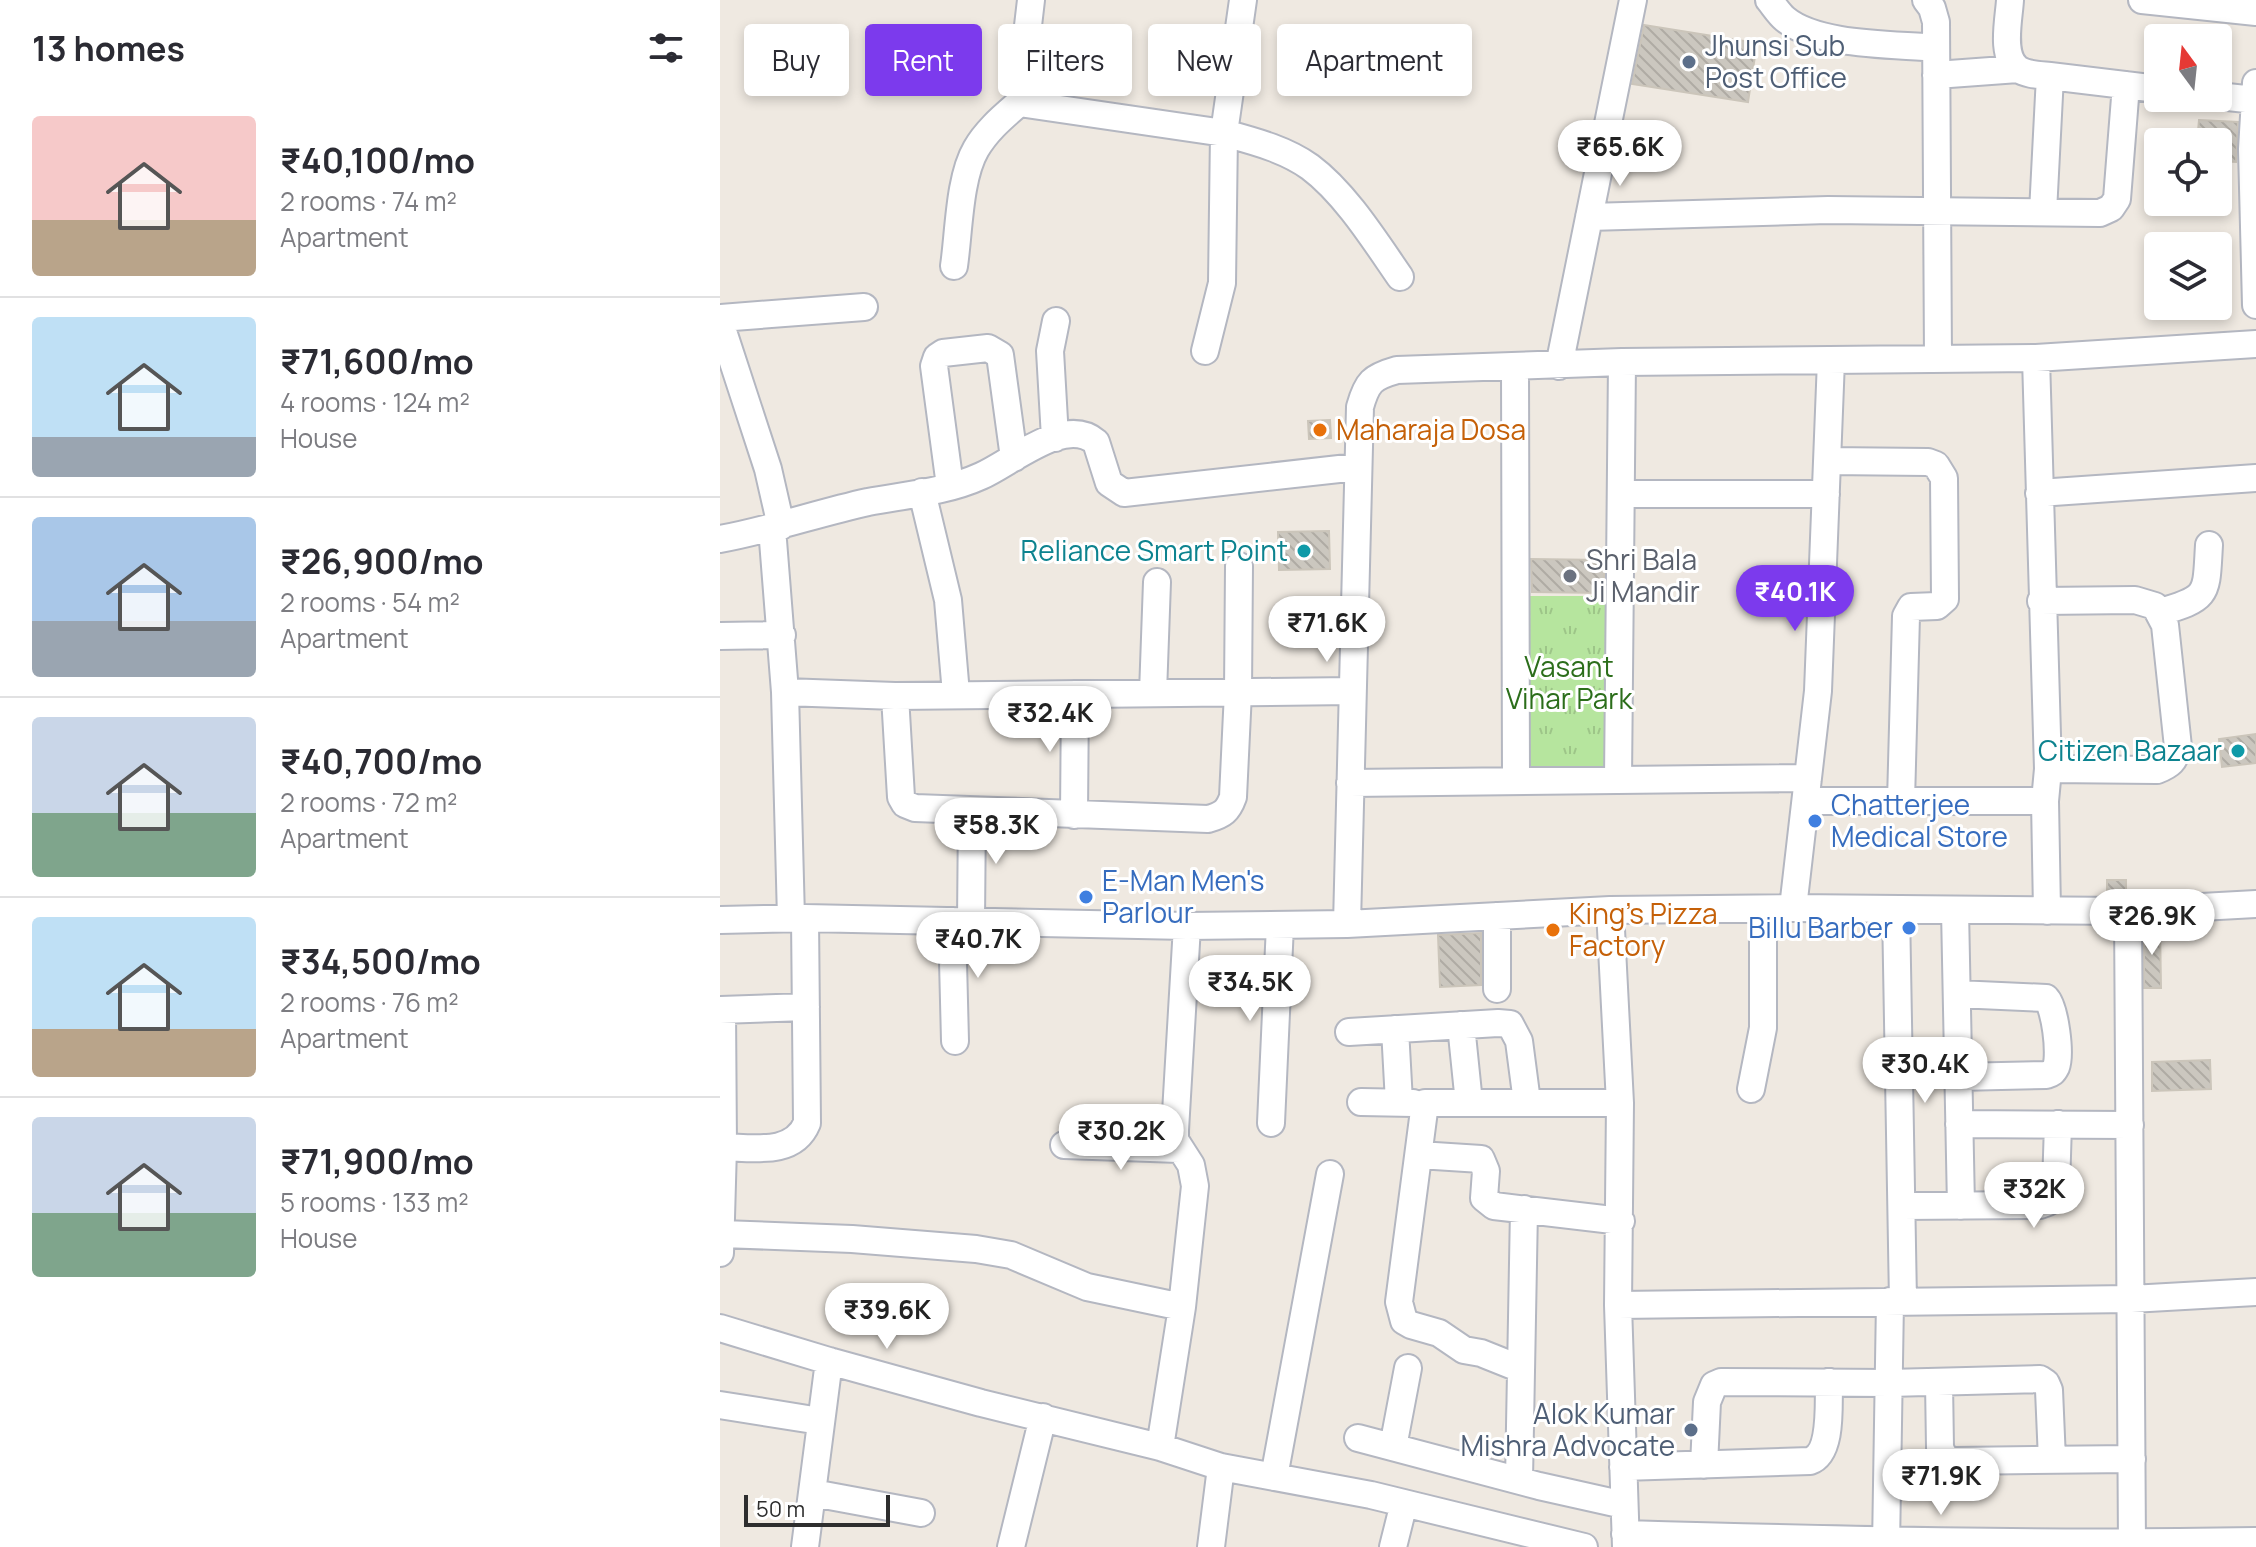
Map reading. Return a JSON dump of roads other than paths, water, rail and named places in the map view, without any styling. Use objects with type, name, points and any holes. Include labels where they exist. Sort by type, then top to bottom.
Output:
[{"type":"street","points":[[954,266],[967,171],[975,150],[992,127],[1019,103],[1031,0]]},
{"type":"street","points":[[1205,351],[1222,283],[1224,133],[1243,0]]},
{"type":"street","points":[[1559,366],[1633,0]]},
{"type":"street","points":[[1769,0],[1794,26],[1825,38],[1936,48]]},
{"type":"street","points":[[1926,0],[1936,22],[1938,359]]},
{"type":"street","points":[[2010,0],[2008,50],[2018,69]]},
{"type":"street","points":[[2142,0],[2256,12]]},
{"type":"street","points":[[1936,75],[2018,69],[2144,87]]},
{"type":"street","points":[[2043,212],[2050,76]]},
{"type":"street","points":[[1589,217],[1828,210],[2100,213],[2111,208],[2118,190],[2126,85]]},
{"type":"street","points":[[2232,95],[2255,94],[2252,229],[2256,305]]},
{"type":"street","points":[[1019,103],[1224,133],[1273,147],[1309,167],[1334,191],[1372,236],[1400,277]]},
{"type":"street","points":[[722,1147],[779,1148],[803,1134],[807,1123],[806,1007],[798,918],[776,527],[760,441],[720,320],[864,307]]},
{"type":"street","points":[[1055,438],[1050,351],[1056,321]]},
{"type":"street","points":[[1347,924],[1360,407],[1365,387],[1379,375],[1397,370],[1622,362],[2036,358],[2256,344]]},
{"type":"street","points":[[950,486],[934,366],[937,357],[943,353],[988,348],[1000,355],[1014,458]]},
{"type":"street","points":[[2036,358],[2048,769],[2045,801],[2047,911]]},
{"type":"street","points":[[1793,908],[1818,691],[1831,360]]},
{"type":"street","points":[[1618,780],[1622,362]]},
{"type":"street","points":[[1515,367],[1516,781]]},
{"type":"street","points":[[720,539],[978,478],[1055,438],[1082,434],[1096,442],[1109,483],[1124,493],[1357,467]]},
{"type":"street","points":[[1827,461],[1928,462],[1936,465],[1944,478],[1945,599],[1937,606],[1911,607],[1906,616],[1901,801]]},
{"type":"street","points":[[2039,493],[2256,478]]},
{"type":"street","points":[[922,492],[948,600],[956,694]]},
{"type":"street","points":[[1621,494],[1826,494]]},
{"type":"street","points":[[2160,612],[2199,598],[2204,591],[2209,545]]},
{"type":"street","points":[[895,696],[901,797],[905,804],[915,808],[1208,819],[1220,816],[1228,810],[1233,797],[1239,566]]},
{"type":"street","points":[[1153,693],[1157,582]]},
{"type":"street","points":[[2041,601],[2135,600],[2155,606],[2165,625],[2178,747],[2170,765],[2157,770],[2048,769]]},
{"type":"street","points":[[720,636],[782,635]]},
{"type":"street","points":[[785,692],[895,696],[1352,691]]},
{"type":"street","points":[[1074,815],[1075,694]]},
{"type":"street","points":[[1350,783],[1618,780],[1807,789],[1901,801],[2045,801]]},
{"type":"street","points":[[955,1041],[961,921],[972,811]]},
{"type":"street","points":[[720,920],[798,918],[1187,926],[1347,924],[1610,910],[2128,911],[2256,904]]},
{"type":"street","points":[[1751,1089],[1763,1028],[1763,909]]},
{"type":"street","points":[[1886,1544],[1889,1383],[1902,1206],[1896,909]]},
{"type":"street","points":[[1610,910],[1620,1103],[1618,1305],[1626,1540],[2057,1545],[2256,1541]]},
{"type":"street","points":[[1955,910],[1961,1206]]},
{"type":"street","points":[[2128,911],[2132,1545]]},
{"type":"street","points":[[1497,916],[1497,989]]},
{"type":"street","points":[[1271,1123],[1280,925]]},
{"type":"street","points":[[1160,1447],[1182,1307],[1195,1186],[1191,1165],[1179,1149],[1175,1130],[1187,926]]},
{"type":"street","points":[[1957,994],[2046,998],[2053,1010],[2057,1054],[2057,1066],[2046,1075],[1958,1077]]},
{"type":"street","points":[[806,1007],[721,1010],[721,1244],[852,1239],[976,1249],[1011,1255],[1087,1287],[1182,1307]]},
{"type":"street","points":[[1349,1032],[1510,1024],[1519,1041],[1527,1102]]},
{"type":"street","points":[[1461,1025],[1469,1103]]},
{"type":"street","points":[[1395,1029],[1412,1102],[1419,1155],[1399,1302],[1401,1314],[1404,1321],[1439,1333],[1464,1350],[1481,1353],[1521,1369]]},
{"type":"street","points":[[1361,1102],[1620,1103]]},
{"type":"street","points":[[1959,1124],[2130,1125]]},
{"type":"street","points":[[1902,1206],[2040,1205],[2048,1202],[2056,1187],[2058,1124]]},
{"type":"street","points":[[1064,1145],[1179,1149]]},
{"type":"street","points":[[1419,1155],[1481,1159],[1486,1171],[1483,1192],[1486,1202],[1494,1206],[1621,1221]]},
{"type":"street","points":[[1274,1477],[1330,1174]]},
{"type":"street","points":[[1519,1480],[1524,1209]]},
{"type":"street","points":[[1618,1305],[2131,1299],[2256,1292]]},
{"type":"street","points":[[720,1328],[981,1403],[1160,1447],[1221,1467],[1404,1503],[1556,1543],[1584,1547]]},
{"type":"street","points":[[805,1547],[829,1361]]},
{"type":"street","points":[[1393,1447],[1408,1368]]},
{"type":"street","points":[[1704,1465],[1707,1402],[1714,1385],[1721,1382],[1889,1383],[2040,1379],[2049,1390],[2052,1460]]},
{"type":"street","points":[[1623,1467],[1810,1461],[1818,1458],[1824,1451],[1826,1440],[1829,1382]]},
{"type":"street","points":[[1939,1382],[1940,1448],[1945,1459],[2132,1459]]},
{"type":"street","points":[[720,1405],[820,1421]]},
{"type":"street","points":[[1011,1547],[1043,1417]]},
{"type":"street","points":[[1358,1438],[1624,1505]]},
{"type":"street","points":[[1211,1547],[1221,1467]]},
{"type":"street","points":[[813,1493],[921,1513]]},
{"type":"street","points":[[1393,1547],[1404,1503]]},
{"type":"place","name":"Jhunsi Sub Post Office","points":[[1689,62]]},
{"type":"place","name":"Maharaja Dosa","points":[[1320,430]]},
{"type":"place","name":"Reliance Smart Point","points":[[1304,551]]},
{"type":"place","name":"Shri Bala Ji Mandir","points":[[1570,576]]},
{"type":"place","name":"Citizen Bazaar","points":[[2238,751]]},
{"type":"place","name":"Chatterjee Medical Store","points":[[1815,821]]},
{"type":"place","name":"E-Man Men's Parlour","points":[[1086,897]]},
{"type":"place","name":"Billu Barber","points":[[1909,928]]},
{"type":"place","name":"King's Pizza Factory","points":[[1553,930]]},
{"type":"place","name":"Alok Kumar Mishra Advocate","points":[[1691,1430]]},
{"type":"park label","name":"Vasant Vihar Park","points":[[1569,683]]}]
